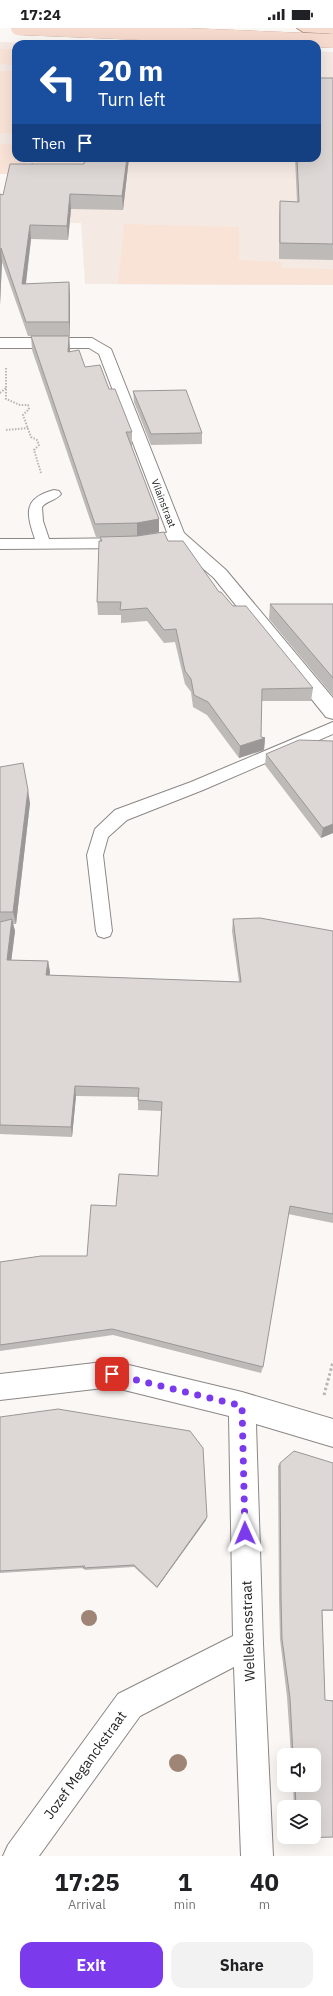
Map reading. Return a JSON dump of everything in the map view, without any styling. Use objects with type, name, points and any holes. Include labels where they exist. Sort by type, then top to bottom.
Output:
[{"type":"main road","points":[[18,28],[309,40]]},
{"type":"main road","points":[[303,28],[333,30]]},
{"type":"main road","points":[[321,41],[333,41]]},
{"type":"street","name":"Vilainstraat","points":[[3,343],[92,343],[106,352],[176,536],[188,548],[220,574],[333,712]]},
{"type":"street","points":[[0,1387],[112,1374],[242,1406],[333,1433]]},
{"type":"street","name":"Wellekensstraat","points":[[242,1406],[248,1644],[257,1856]]},
{"type":"street","name":"Jozef Meganckstraat","points":[[19,1856],[129,1705],[248,1644]]},
{"type":"lane","points":[[44,544],[33,512],[40,499],[54,494]]},
{"type":"lane","points":[[0,544],[136,543],[176,536]]},
{"type":"lane","points":[[104,931],[95,855],[101,834],[121,815],[197,786],[333,728]]},
{"type":"path","points":[[32,170],[33,162]]},
{"type":"path","points":[[3,343],[6,399],[20,406],[28,405],[29,409],[23,415],[31,437],[38,440],[39,445],[34,450],[41,474],[47,476]]},
{"type":"path","points":[[0,393],[6,387]]},
{"type":"path","points":[[6,430],[28,428]]},
{"type":"shaded area","points":[[0,42],[12,42],[12,162],[321,162],[321,51],[333,52],[333,285],[85,284],[81,223],[22,222],[25,174],[0,174]]},
{"type":"shaded area","points":[[0,49],[12,49],[12,65],[0,64]]},
{"type":"shaded area","points":[[0,71],[12,71],[12,133],[0,133]]},
{"type":"shaded area","points":[[0,144],[12,144],[12,162],[27,162],[26,173],[0,174]]},
{"type":"shaded area","points":[[38,162],[78,162],[76,172],[37,164]]},
{"type":"shaded area","points":[[124,224],[239,227],[239,260],[281,262],[281,268],[333,269],[333,285],[118,284]]},
{"type":"building","points":[[321,78],[333,78],[333,244],[280,243],[280,201],[299,202],[297,162],[321,162]]},
{"type":"building","points":[[84,162],[126,162],[122,196],[70,194],[67,226],[30,225],[22,284],[69,282],[69,322],[26,322],[1,248],[0,257],[0,194],[3,195],[10,164],[84,164]]},
{"type":"building","points":[[31,336],[69,336],[68,352],[79,350],[85,367],[100,365],[109,389],[115,389],[132,432],[126,432],[159,519],[137,523],[95,524]]},
{"type":"building","points":[[186,390],[202,433],[151,434],[133,391]]},
{"type":"building","points":[[164,532],[168,541],[183,541],[219,592],[221,592],[233,606],[246,606],[313,688],[262,689],[261,737],[265,738],[240,746],[208,702],[194,695],[191,679],[185,671],[176,629],[164,630],[147,608],[120,610],[121,602],[97,602],[99,541],[102,541],[100,537],[137,536]]},
{"type":"building","points":[[270,604],[333,604],[333,678]]},
{"type":"building","points":[[299,740],[333,741],[333,824],[323,828],[266,754]]},
{"type":"building","points":[[23,763],[28,790],[13,912],[0,912],[0,767]]},
{"type":"building","points":[[260,918],[333,931],[333,1214],[290,1206],[263,1367],[112,1329],[0,1345],[0,1262],[41,1256],[87,1256],[91,1205],[116,1206],[119,1174],[158,1176],[162,1102],[138,1100],[139,1088],[75,1086],[71,1127],[0,1125],[0,922],[12,919],[7,960],[48,961],[46,975],[241,982],[233,919]]},
{"type":"building","points":[[58,1409],[190,1431],[203,1448],[207,1517],[157,1587],[134,1565],[0,1571],[0,1417]]},
{"type":"building","points":[[294,1451],[333,1463],[333,1610],[322,1610],[325,1700],[333,1701],[333,1837],[321,1837],[321,1800],[296,1800],[295,1792],[321,1792],[321,1748],[293,1748],[290,1698],[282,1639],[280,1463]]},
{"type":"route","points":[[112,1374],[242,1406],[245,1533]]}]
